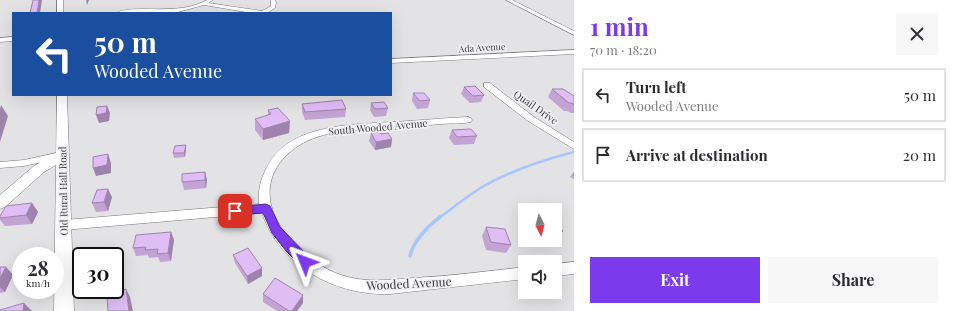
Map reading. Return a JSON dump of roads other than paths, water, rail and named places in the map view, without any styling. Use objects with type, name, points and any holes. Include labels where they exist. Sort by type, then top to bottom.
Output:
[{"type":"main road","points":[[60,0],[60,12]]},
{"type":"main road","name":"Old Rural Hall Road","points":[[62,96],[64,311]]},
{"type":"main road","points":[[0,203],[39,169],[63,155]]},
{"type":"street","points":[[138,12],[177,10],[204,4],[211,0]]},
{"type":"street","points":[[264,12],[273,7],[273,0]]},
{"type":"street","points":[[508,0],[574,33]]},
{"type":"street","points":[[204,4],[256,12]]},
{"type":"street","points":[[0,40],[12,39]]},
{"type":"street","name":"Ada Avenue","points":[[392,61],[574,52]]},
{"type":"street","name":"Quail Drive","points":[[487,85],[523,112],[574,146]]},
{"type":"street","name":"South Wooded Avenue","points":[[266,208],[264,185],[272,164],[285,150],[308,137],[342,129],[468,120]]},
{"type":"street","points":[[0,166],[63,155]]},
{"type":"street","points":[[64,225],[266,208]]},
{"type":"street","name":"Wooded Avenue","points":[[266,208],[276,230],[305,262],[330,277],[352,285],[364,287],[389,287],[518,274]]},
{"type":"street","points":[[562,269],[574,268]]},
{"type":"waterway","points":[[439,218],[471,194],[493,181],[527,166],[574,152]]},
{"type":"waterway","points":[[410,256],[422,234],[440,217]]}]
